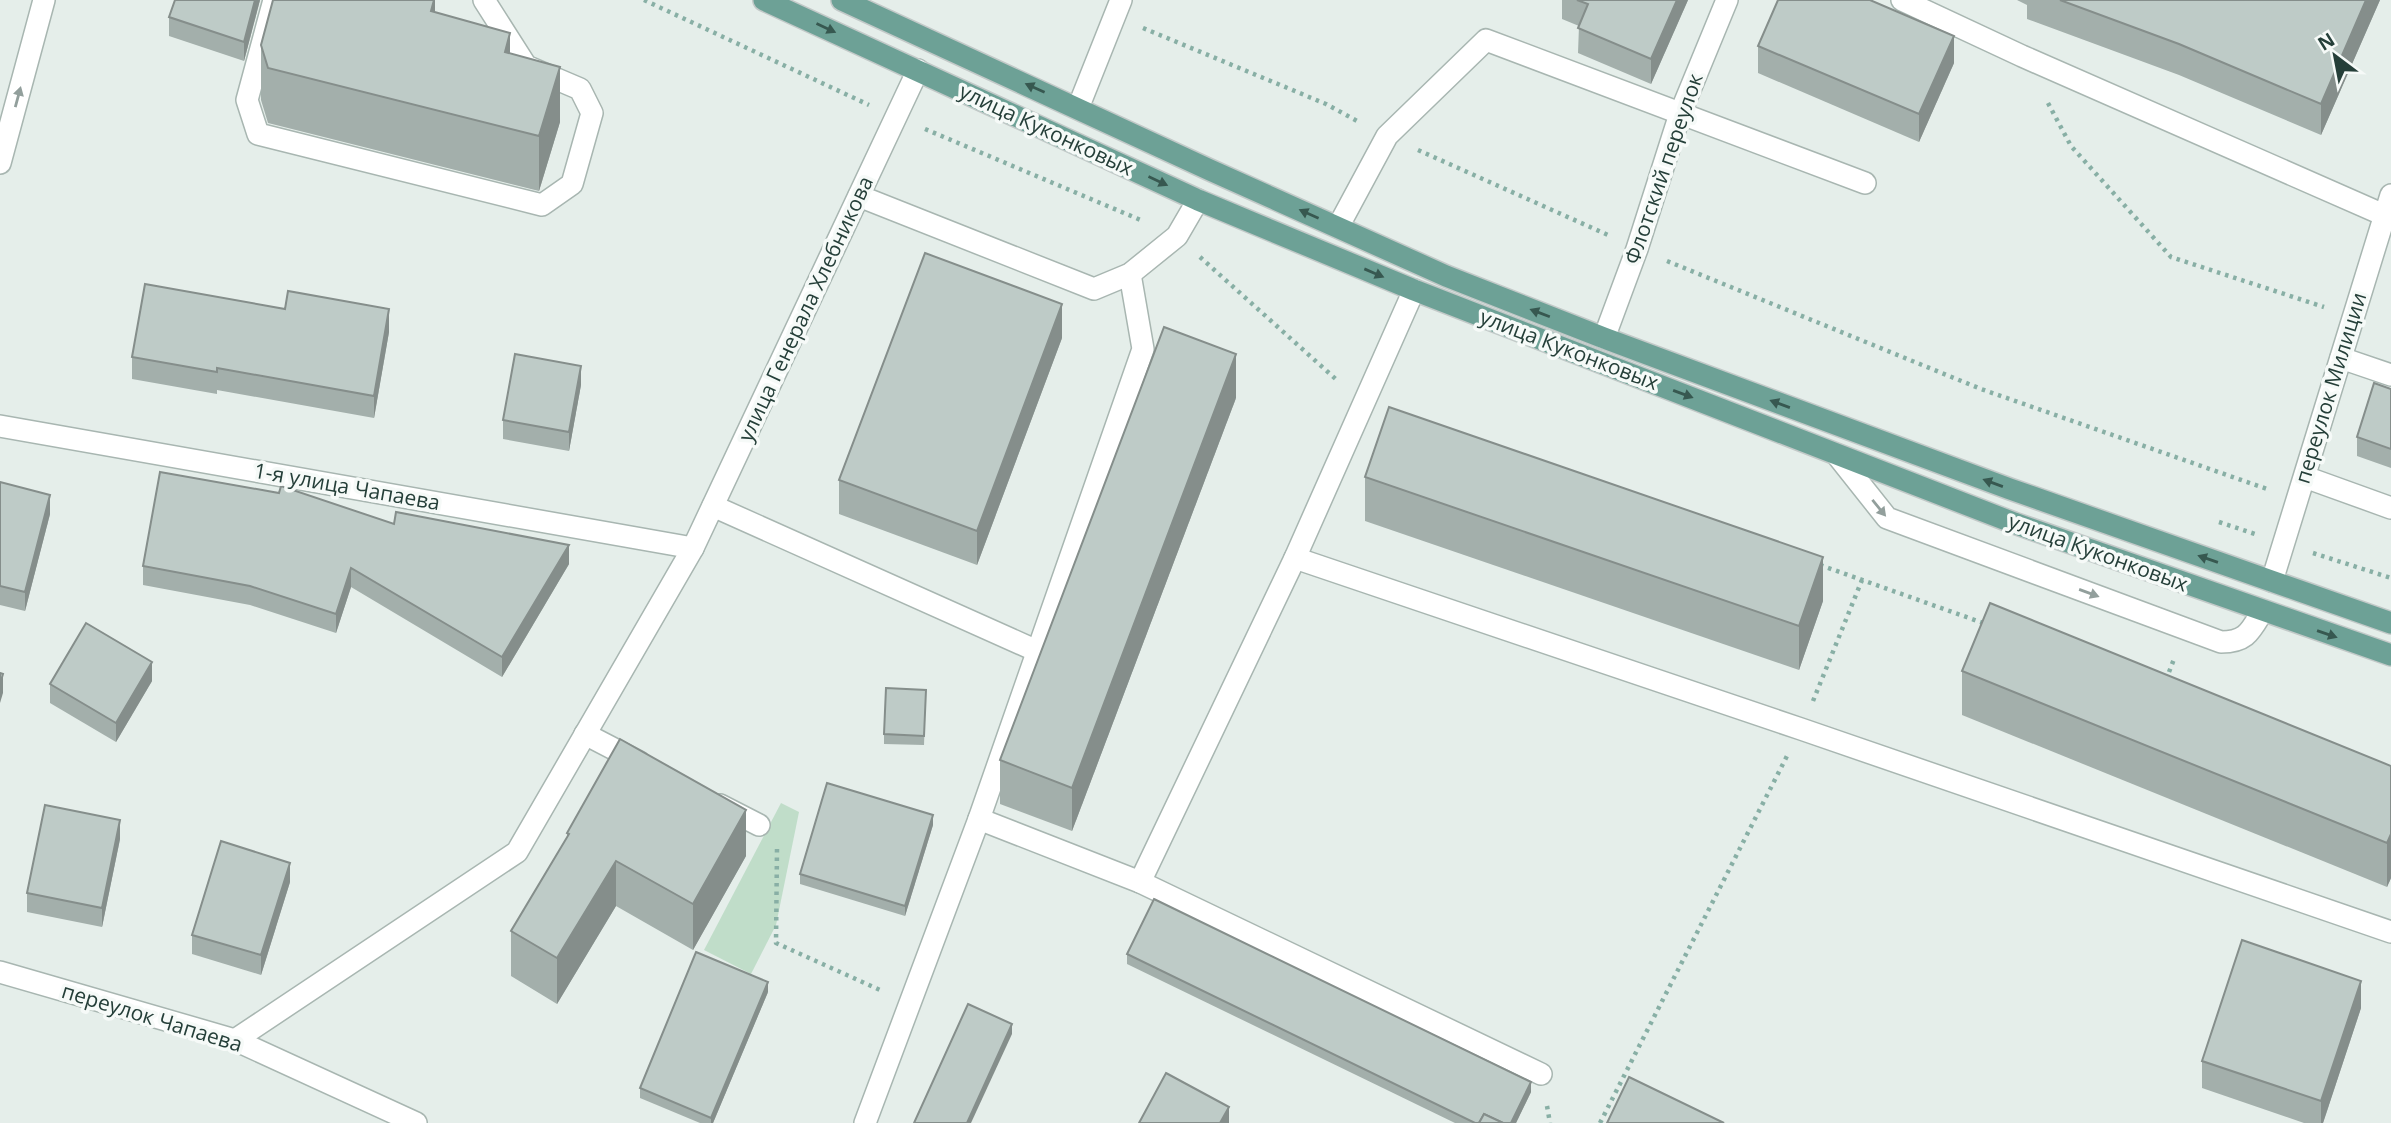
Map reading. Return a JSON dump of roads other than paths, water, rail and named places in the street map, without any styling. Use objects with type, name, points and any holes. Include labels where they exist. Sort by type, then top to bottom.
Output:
[{"type":"main road","name":"улица Куконковых","points":[[764,0],[1198,200],[1414,290],[2014,523],[2391,655]]},
{"type":"main road","name":"улица Куконковых","points":[[842,0],[1446,276],[1604,338],[2010,489],[2391,623]]},
{"type":"main road","points":[[2262,612],[2273,581]]},
{"type":"street","points":[[0,163],[44,0]]},
{"type":"street","points":[[274,0],[247,100],[258,134],[542,205],[572,184],[592,113],[580,89],[526,66],[484,0]]},
{"type":"street","name":"Флотский переулок","points":[[1604,338],[1637,249],[1680,114],[1727,0]]},
{"type":"street","points":[[1902,0],[2022,56],[2388,205]]},
{"type":"street","points":[[1078,108],[1117,8]]},
{"type":"street","points":[[1338,227],[1387,136],[1486,40],[1865,183]]},
{"type":"street","name":"улица Генерала Хлебникова","points":[[235,1040],[517,852],[693,548],[918,70]]},
{"type":"street","points":[[859,196],[1094,289],[1130,274],[1177,236],[1198,200]]},
{"type":"street","name":"переулок Милиции","points":[[2273,581],[2388,205]]},
{"type":"street","points":[[865,1123],[979,819],[1143,349],[1130,274]]},
{"type":"street","points":[[1140,882],[1295,558],[1414,290]]},
{"type":"street","points":[[2341,358],[2391,375]]},
{"type":"street","name":"1-я улица Чапаева","points":[[0,426],[693,548]]},
{"type":"street","points":[[1837,454],[1887,518],[2221,642],[2235,642],[2248,635],[2262,612]]},
{"type":"street","points":[[2305,477],[2391,508]]},
{"type":"street","points":[[713,506],[1037,651]]},
{"type":"street","points":[[1295,558],[2391,932]]},
{"type":"street","points":[[585,734],[655,770]]},
{"type":"street","points":[[701,795],[759,825]]},
{"type":"street","points":[[979,819],[1140,882],[1541,1074]]},
{"type":"street","name":"переулок Чапаева","points":[[0,972],[235,1040],[416,1123]]}]
